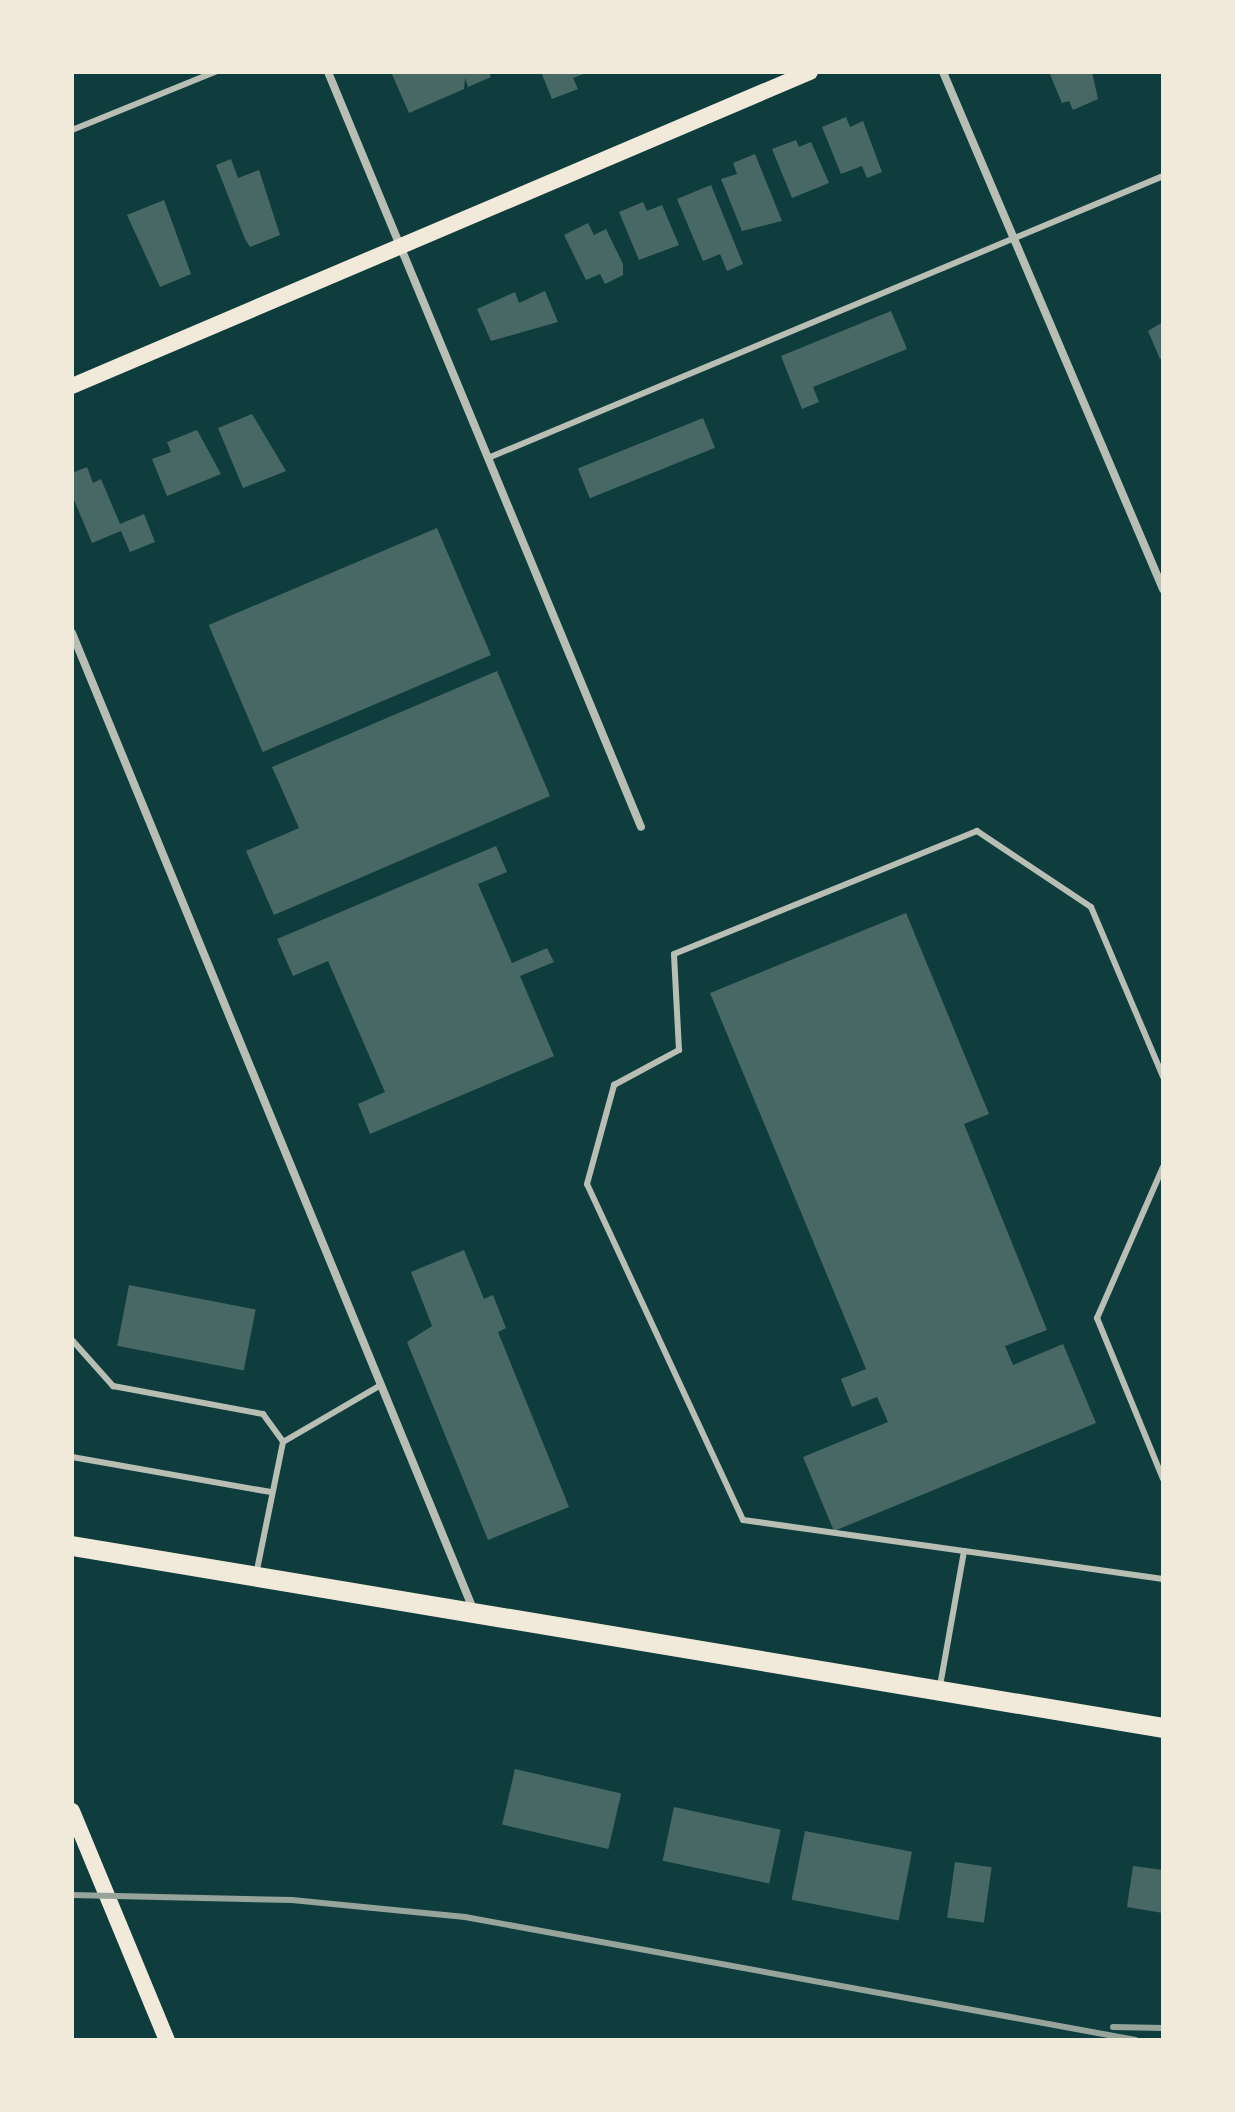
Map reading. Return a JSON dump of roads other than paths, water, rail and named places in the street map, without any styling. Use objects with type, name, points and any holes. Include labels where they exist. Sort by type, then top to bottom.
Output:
[{"type":"main road","points":[[72,386],[810,72]]},
{"type":"main road","points":[[72,1546],[476,1616],[1163,1728]]},
{"type":"main road","points":[[72,1811],[167,2040]]},
{"type":"street","points":[[328,72],[641,827]]},
{"type":"street","points":[[943,72],[1163,589]]},
{"type":"street","points":[[72,633],[476,1616]]},
{"type":"lane","points":[[72,130],[215,72]]},
{"type":"lane","points":[[488,458],[1015,241],[1163,176]]},
{"type":"lane","points":[[1163,1077],[1091,907],[977,831],[674,954],[679,1050],[614,1085],[587,1184],[743,1520],[1163,1579]]},
{"type":"lane","points":[[1163,1167],[1097,1318],[1163,1479]]},
{"type":"lane","points":[[72,1343],[113,1386],[263,1414],[283,1442]]},
{"type":"lane","points":[[255,1578],[283,1442],[381,1385]]},
{"type":"lane","points":[[72,1457],[271,1492]]},
{"type":"lane","points":[[939,1691],[964,1551]]},
{"type":"railway","points":[[72,1895],[292,1900],[465,1917],[1136,2040]]},
{"type":"railway","points":[[1113,2027],[1163,2028]]}]
